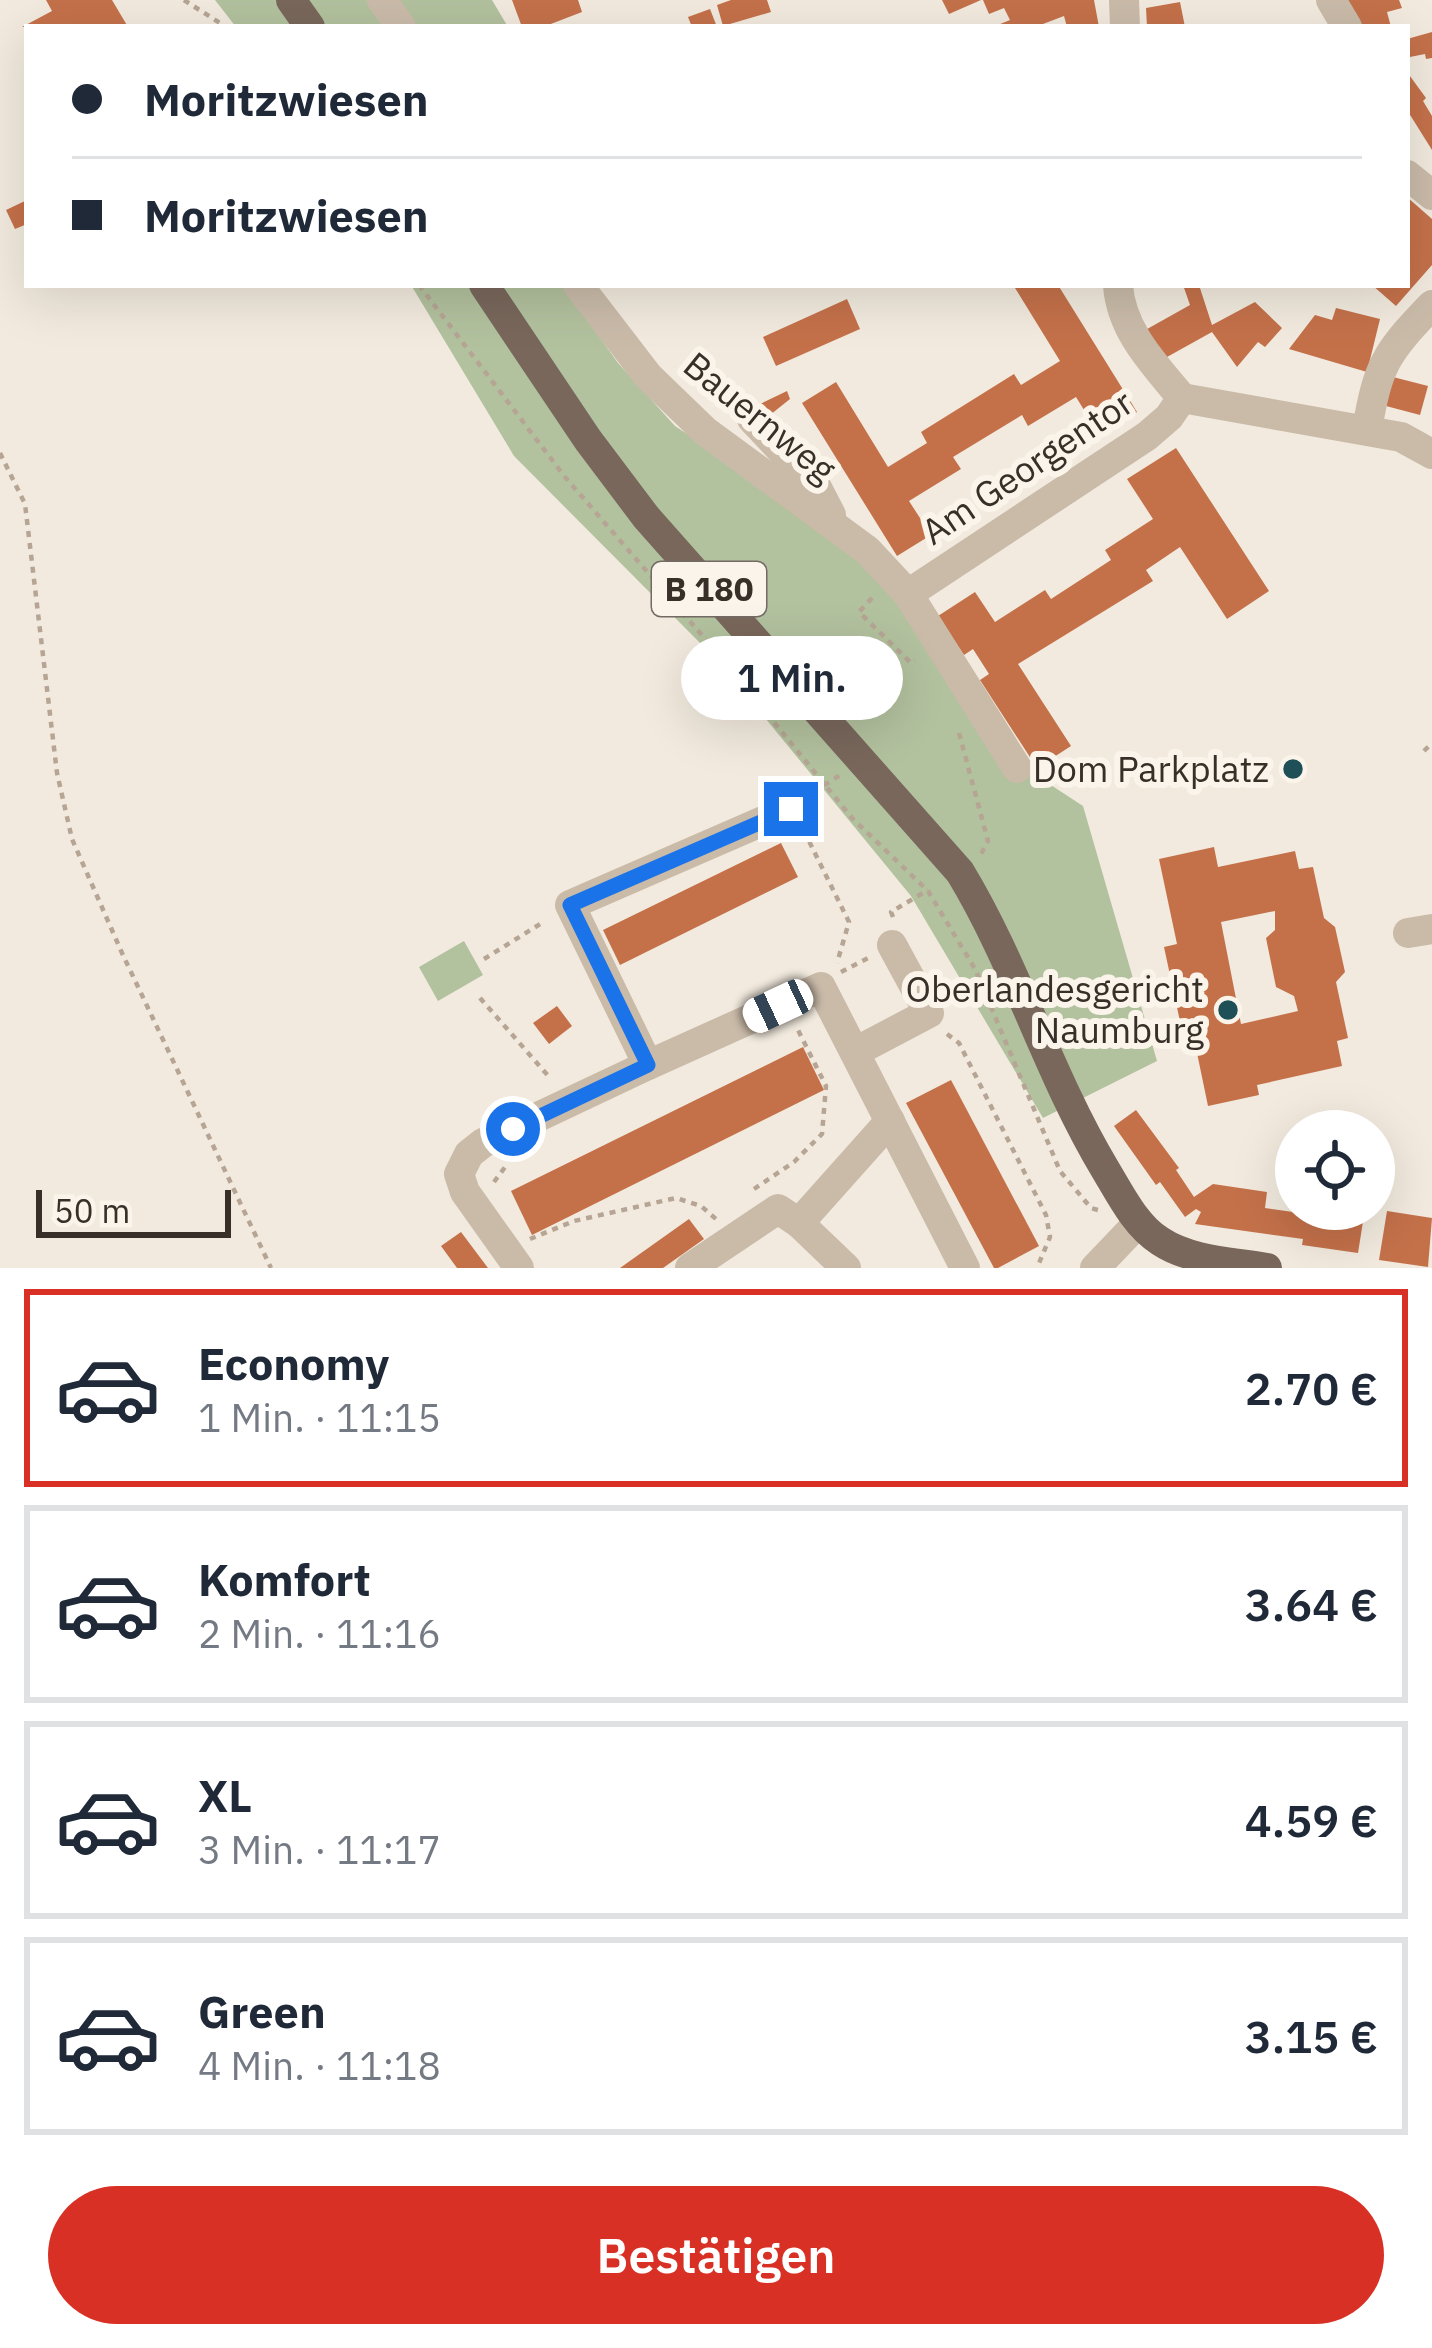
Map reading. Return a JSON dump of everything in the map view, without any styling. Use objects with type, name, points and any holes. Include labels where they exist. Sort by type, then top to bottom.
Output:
[{"type":"main road","name":"B 180","points":[[486,288],[625,490],[960,872],[1068,1102],[1139,1222],[1173,1249],[1228,1265],[1267,1268]]},
{"type":"street","name":"Bauernweg","points":[[580,288],[648,376],[705,431],[867,550],[908,594],[1018,768]]},
{"type":"street","points":[[1118,288],[1133,338],[1182,398],[1401,437],[1432,454]]},
{"type":"street","points":[[1367,430],[1376,377],[1390,348],[1432,304]]},
{"type":"street","name":"Am Georgentor","points":[[908,594],[1147,436],[1182,398]]},
{"type":"street","points":[[752,419],[817,488],[840,530]]},
{"type":"street","points":[[648,1065],[570,905],[791,809]]},
{"type":"street","points":[[855,1052],[929,1013],[892,945]]},
{"type":"street","points":[[519,1268],[472,1203],[459,1174],[469,1154],[571,1101],[821,987],[965,1268]]},
{"type":"street","points":[[799,1223],[890,1120]]},
{"type":"street","points":[[690,1268],[778,1209],[846,1268]]},
{"type":"street","points":[[1095,1268],[1139,1222]]},
{"type":"path","points":[[187,1],[222,24]]},
{"type":"path","points":[[421,288],[565,478],[852,818],[928,891],[974,969],[1060,1171],[1090,1208],[1139,1222]]},
{"type":"path","points":[[0,453],[25,504],[57,773],[72,839],[271,1268]]},
{"type":"path","points":[[862,589],[872,598],[859,612],[911,664],[927,651],[942,669],[952,666]]},
{"type":"path","points":[[959,734],[988,841],[979,857]]},
{"type":"path","points":[[1424,751],[1432,743]]},
{"type":"path","points":[[821,987],[834,976],[849,922],[791,809],[861,758]]},
{"type":"path","points":[[484,959],[570,905]]},
{"type":"path","points":[[479,998],[571,1101]]},
{"type":"path","points":[[924,1016],[959,1043],[1046,1215],[1050,1237],[1036,1268]]},
{"type":"path","points":[[746,1198],[822,1134],[826,1086],[794,1023]]},
{"type":"path","points":[[472,1203],[506,1164]]},
{"type":"path","points":[[500,1242],[533,1239],[574,1221],[676,1198],[701,1206],[734,1238]]},
{"type":"green space","points":[[215,0],[492,0],[506,24],[234,24]]},
{"type":"green space","points":[[413,288],[569,288],[618,363],[675,426],[839,535],[888,588],[1002,753],[1083,806],[1157,1061],[1043,1118],[911,896],[720,663],[514,456]]},
{"type":"green space","points":[[464,941],[483,975],[438,1001],[419,967]]},
{"type":"building","points":[[46,0],[112,0],[126,24],[28,24],[52,11]]},
{"type":"building","points":[[512,0],[578,0],[582,12],[551,24],[521,24]]},
{"type":"building","points":[[767,0],[771,12],[722,24],[717,5]]},
{"type":"building","points":[[942,0],[981,0],[949,14]]},
{"type":"building","points":[[983,0],[1094,0],[1098,24],[1066,24],[1064,16],[1043,24],[1000,24],[1010,20],[1004,8],[989,14]]},
{"type":"building","points":[[1345,0],[1399,0],[1402,8],[1387,12],[1390,24],[1357,24]]},
{"type":"building","points":[[1180,2],[1184,24],[1147,24],[1146,8]]},
{"type":"building","points":[[710,9],[716,24],[691,24],[688,17]]},
{"type":"building","points":[[1432,32],[1432,58],[1426,59],[1425,54],[1410,57],[1410,38]]},
{"type":"building","points":[[1410,76],[1432,116],[1432,150],[1410,115]]},
{"type":"building","points":[[1410,200],[1432,219],[1432,265],[1396,306],[1375,288],[1410,288]]},
{"type":"building","points":[[24,201],[24,225],[15,229],[6,210]]},
{"type":"building","points":[[1015,288],[1060,288],[1137,412],[1100,436],[1076,397],[1028,426],[1022,415],[953,457],[961,469],[909,501],[931,535],[897,556],[802,403],[836,382],[888,467],[927,443],[921,432],[1014,374],[1021,385],[1060,361]]},
{"type":"building","points":[[1184,288],[1200,288],[1212,325],[1255,302],[1282,328],[1265,347],[1258,342],[1237,367],[1212,332],[1158,362],[1140,333],[1190,305]]},
{"type":"building","points":[[847,299],[860,329],[776,366],[763,337]]},
{"type":"building","points":[[1336,308],[1380,319],[1367,372],[1289,349],[1315,315],[1332,320]]},
{"type":"building","points":[[1393,377],[1428,386],[1420,415],[1386,406]]},
{"type":"building","points":[[787,391],[790,399],[765,419],[754,407]]},
{"type":"building","points":[[1176,448],[1269,591],[1227,619],[1180,547],[1146,570],[1153,581],[1018,664],[1071,746],[1037,768],[980,680],[989,674],[973,649],[964,655],[938,616],[975,592],[995,622],[1045,590],[1051,599],[1111,560],[1105,550],[1153,519],[1127,479]]},
{"type":"building","points":[[781,843],[798,877],[620,965],[603,930]]},
{"type":"building","points":[[1214,847],[1218,867],[1295,851],[1299,869],[1313,867],[1324,918],[1335,927],[1345,972],[1336,982],[1348,1038],[1337,1041],[1342,1066],[1257,1085],[1259,1095],[1208,1106],[1191,1024],[1181,1026],[1164,947],[1177,944],[1159,859]],"holes":[[[1275,911],[1275,930],[1266,938],[1276,987],[1294,996],[1298,1011],[1241,1024],[1221,922]]]},
{"type":"building","points":[[557,1006],[572,1026],[549,1044],[533,1023]]},
{"type":"building","points":[[803,1047],[824,1090],[532,1235],[511,1191]]},
{"type":"building","points":[[951,1080],[1039,1246],[998,1268],[906,1103]]},
{"type":"building","points":[[1136,1110],[1179,1168],[1194,1197],[1213,1184],[1267,1192],[1265,1208],[1275,1209],[1275,1230],[1362,1230],[1358,1253],[1302,1245],[1303,1239],[1195,1224],[1201,1212],[1196,1209],[1185,1217],[1114,1126]]},
{"type":"building","points":[[1395,1212],[1432,1218],[1428,1267],[1379,1260],[1384,1230],[1395,1230]]},
{"type":"building","points":[[689,1219],[704,1239],[663,1268],[620,1268]]},
{"type":"building","points":[[461,1232],[488,1268],[457,1268],[441,1246]]},
{"type":"place","name":"Dom Parkplatz","points":[[1293,769]]},
{"type":"place","name":"Oberlandesgericht Naumburg","points":[[1228,1010]]},
{"type":"route","points":[[513,1129],[648,1065],[570,905],[791,809]]}]
